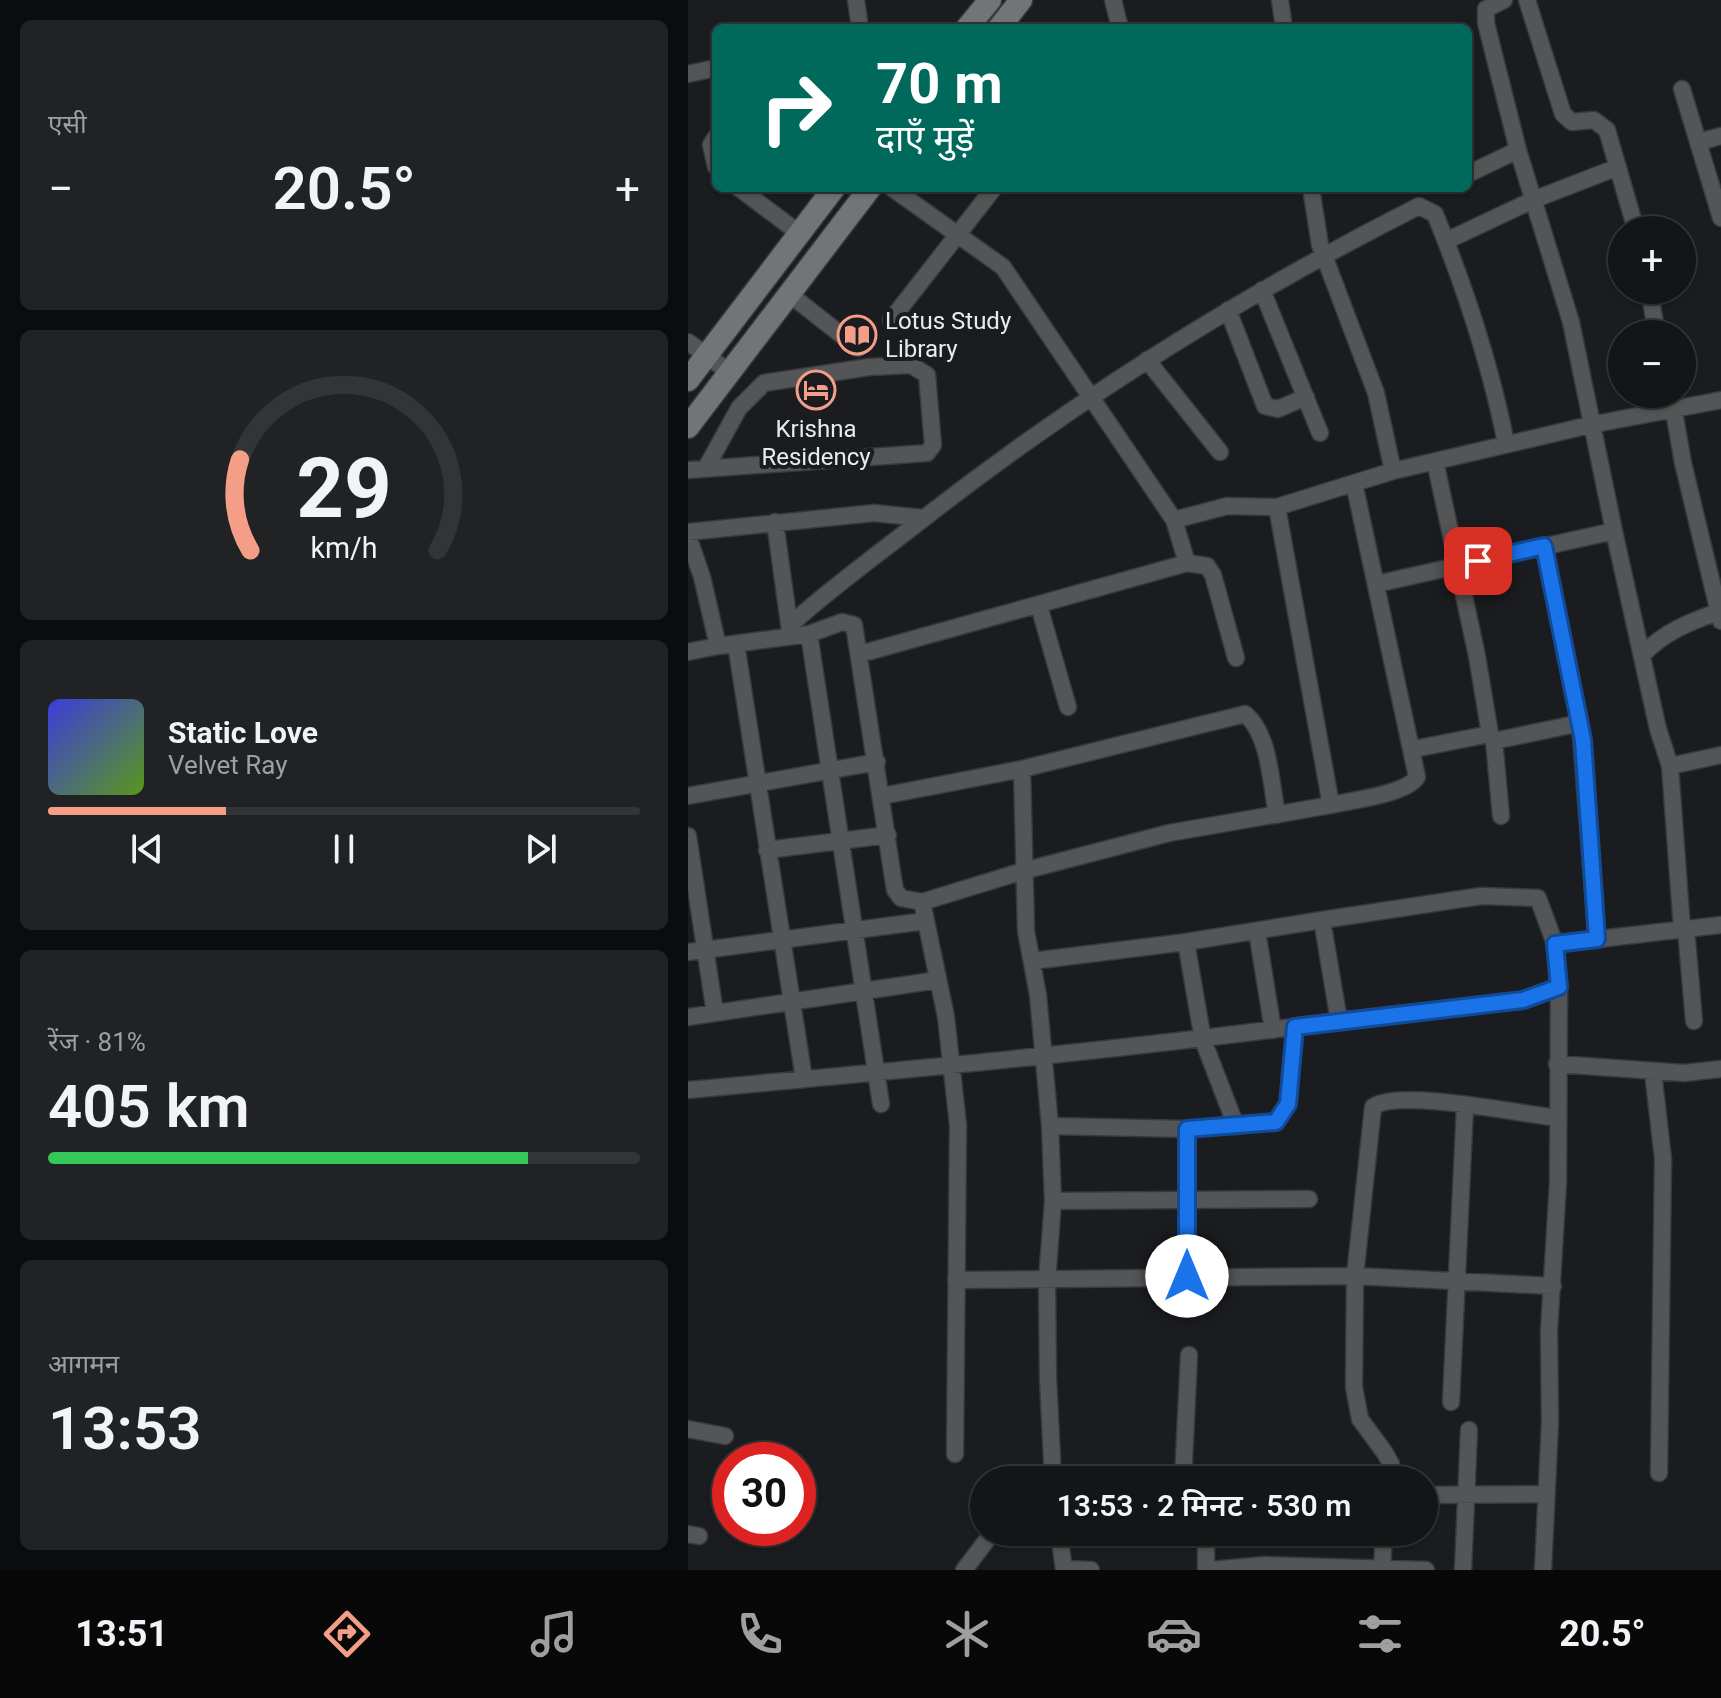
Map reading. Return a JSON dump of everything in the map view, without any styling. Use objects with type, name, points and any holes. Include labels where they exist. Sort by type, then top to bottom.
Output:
[{"type":"street","points":[[856,0],[859,24]]},
{"type":"street","points":[[970,24],[990,0]]},
{"type":"street","points":[[1002,24],[1021,0]]},
{"type":"street","points":[[1113,0],[1119,24]]},
{"type":"street","points":[[1280,0],[1283,24]]},
{"type":"street","points":[[1504,0],[1491,5],[1485,15],[1518,150],[1571,322],[1590,425],[1670,766],[1694,1021]]},
{"type":"street","points":[[1527,0],[1563,114],[1572,122],[1594,120],[1603,124],[1632,216]]},
{"type":"street","points":[[688,74],[712,69]]},
{"type":"street","points":[[1682,89],[1721,218]]},
{"type":"street","points":[[1699,142],[1721,136]]},
{"type":"street","points":[[1472,172],[1518,150]]},
{"type":"street","points":[[1446,241],[1533,200],[1618,167]]},
{"type":"street","points":[[744,192],[799,233]]},
{"type":"street","points":[[688,380],[697,349],[831,192]]},
{"type":"street","points":[[688,427],[867,192]]},
{"type":"street","points":[[898,192],[1003,267],[1174,520],[1187,563]]},
{"type":"street","points":[[891,320],[991,192]]},
{"type":"street","points":[[1312,192],[1324,254],[1376,393],[1393,471]]},
{"type":"street","points":[[790,631],[923,518],[1088,397],[1324,254],[1419,206],[1432,210],[1481,335],[1506,443]]},
{"type":"street","points":[[1262,290],[1320,433]]},
{"type":"street","points":[[788,293],[858,348]]},
{"type":"street","points":[[1228,310],[1265,406],[1278,409],[1306,397]]},
{"type":"street","points":[[697,349],[729,372]]},
{"type":"street","points":[[1147,360],[1220,452]]},
{"type":"street","points":[[688,470],[927,453],[933,445],[927,375],[911,365],[897,365],[764,383],[739,408],[706,468]]},
{"type":"street","points":[[1696,401],[1721,400]]},
{"type":"street","points":[[1174,520],[1227,506],[1277,507],[1393,471],[1651,408]]},
{"type":"street","points":[[1642,655],[1675,628],[1720,615],[1683,463],[1673,408]]},
{"type":"street","points":[[1435,461],[1477,656],[1492,738],[1501,816]]},
{"type":"street","points":[[688,652],[790,631],[809,634],[848,622],[856,629],[895,890],[901,898],[922,902],[1023,871],[1169,833],[1331,805],[1414,783],[1417,777],[1414,749],[1354,483]]},
{"type":"street","points":[[1277,507],[1331,805]]},
{"type":"street","points":[[718,646],[688,534],[874,513],[923,518]]},
{"type":"street","points":[[775,522],[790,631]]},
{"type":"street","points":[[1376,584],[1614,531]]},
{"type":"street","points":[[1544,546],[1580,723],[1597,939]]},
{"type":"street","points":[[860,654],[1187,563],[1207,566],[1213,575],[1236,658]]},
{"type":"street","points":[[1039,606],[1068,707]]},
{"type":"street","points":[[809,634],[881,1104]]},
{"type":"street","points":[[736,644],[804,1079]]},
{"type":"street","points":[[882,796],[1022,769],[1245,714],[1255,722],[1262,741],[1277,815]]},
{"type":"street","points":[[1414,749],[1580,723]]},
{"type":"street","points":[[1670,766],[1721,755]]},
{"type":"street","points":[[688,796],[756,781],[877,762]]},
{"type":"street","points":[[1022,769],[1023,871],[1050,1126],[1053,1201],[1047,1281],[1053,1466]]},
{"type":"street","points":[[767,850],[888,835]]},
{"type":"street","points":[[688,836],[715,1013]]},
{"type":"street","points":[[1032,961],[1186,942],[1481,896],[1538,898],[1555,944],[1559,987],[1558,1118],[1543,1570]]},
{"type":"street","points":[[922,902],[938,980],[958,1125],[955,1454]]},
{"type":"street","points":[[1322,920],[1339,1021]]},
{"type":"street","points":[[688,952],[925,921]]},
{"type":"street","points":[[1555,944],[1721,925]]},
{"type":"street","points":[[1257,931],[1273,1030]]},
{"type":"street","points":[[1186,942],[1203,1040],[1236,1126]]},
{"type":"street","points":[[688,1017],[938,980]]},
{"type":"street","points":[[688,1090],[1203,1040],[1523,1000],[1559,987]]},
{"type":"street","points":[[1050,1126],[1187,1129],[1276,1122],[1288,1104],[1295,1027]]},
{"type":"street","points":[[1557,1064],[1653,1072],[1721,1069]]},
{"type":"street","points":[[1653,1072],[1663,1159],[1659,1473]]},
{"type":"street","points":[[1391,1466],[1356,1410],[1355,1276],[1373,1107],[1393,1099],[1558,1118]]},
{"type":"street","points":[[1451,1402],[1465,1106]]},
{"type":"street","points":[[1187,1129],[1187,1276]]},
{"type":"street","points":[[1053,1201],[1309,1199]]},
{"type":"street","points":[[956,1280],[1355,1276],[1553,1286]]},
{"type":"street","points":[[1184,1466],[1189,1355]]},
{"type":"street","points":[[688,1429],[725,1436]]},
{"type":"street","points":[[1463,1570],[1469,1430]]},
{"type":"street","points":[[1438,1495],[1546,1494]]},
{"type":"street","points":[[964,1570],[982,1546]]},
{"type":"street","points":[[1061,1546],[1064,1569],[1091,1570]]},
{"type":"street","points":[[1207,1546],[1208,1570],[1265,1565],[1426,1570]]},
{"type":"street","points":[[1382,1568],[1383,1546]]},
{"type":"place","name":"Lotus Study Library","points":[[857,335]]},
{"type":"place","name":"Krishna Residency","points":[[816,390]]},
{"type":"route","points":[[1187,1276],[1187,1129],[1276,1122],[1288,1104],[1295,1027],[1523,1000],[1559,987],[1555,944],[1597,939],[1583,740],[1544,546],[1478,561]]}]
